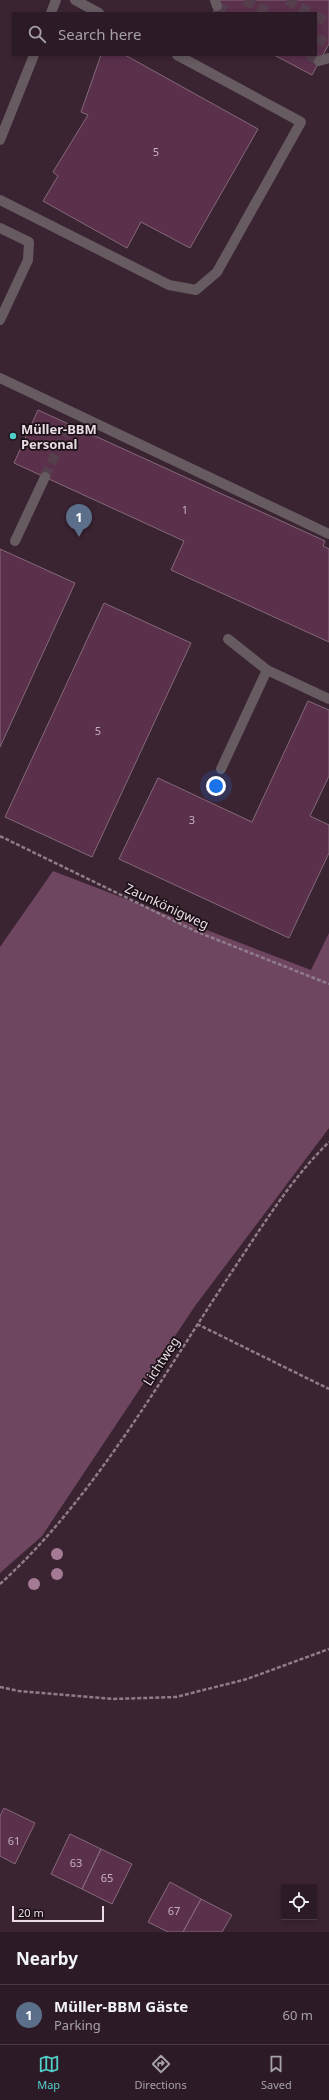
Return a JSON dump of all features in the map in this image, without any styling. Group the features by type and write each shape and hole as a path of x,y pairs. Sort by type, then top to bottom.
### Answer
{"street":[{"path":"51,12 56,0"},
{"path":"75,0 97,12"},
{"path":"0,140 2,129 34,56"},
{"path":"0,200 170,285 196,290 217,272 301,122 179,56"},
{"path":"0,228 29,242 28,260 0,320"},
{"path":"0,378 329,534"},
{"path":"15,541 45,477"},
{"path":"228,639 267,670 329,699"},
{"path":"220,769 267,670"}],"path":[{"name":"Zaunkönigweg","path":"0,836 195,931 329,984"},
{"name":"Lichtweg","path":"0,1584 19,1567 71,1510 134,1421 283,1194 329,1142"},
{"path":"197,1324 329,1389"},
{"path":"0,1687 19,1691 113,1698 176,1697 247,1679 329,1649"}],"shaded area":[{"path":"53,871 311,970 329,933 329,1128 195,1306 42,1536 0,1573 0,947"}],"building":[{"path":"220,0 329,0 329,44 312,75 276,56 317,56 317,12 214,12"},
{"path":"101,56 127,56 258,129 190,248 141,222 127,248 43,201 58,176 53,172 88,115 81,112"},
{"path":"38,410 325,541 323,546 329,549 329,642 171,570 184,541 14,463"},
{"path":"0,549 75,583 0,747"},
{"path":"104,603 191,643 92,857 5,817"},
{"path":"308,701 329,710 329,776 310,816 329,825 329,853 289,938 119,859 158,778 252,822"},
{"path":"4,1808 35,1823 15,1864 0,1856 0,1816"},
{"path":"70,1834 101,1849 82,1889 51,1874"},
{"path":"101,1849 132,1864 112,1904 82,1889"},
{"path":"170,1882 201,1899 183,1932 168,1932 148,1922"},
{"path":"201,1899 232,1915 222,1932 183,1932"}],"tunnel":[{"path":"245,0 268,12"},
{"path":"287,0 309,12"},
{"path":"217,6 228,12"},
{"path":"317,17 329,23"},
{"path":"317,38 329,44"},
{"path":"310,56 319,61"},
{"path":"45,477 69,424"}],"place":[{"name":"Müller-BBM Personal","path":"13,436"},
{"name":"Müller-BBM Gäste","path":"79,537"}]}
